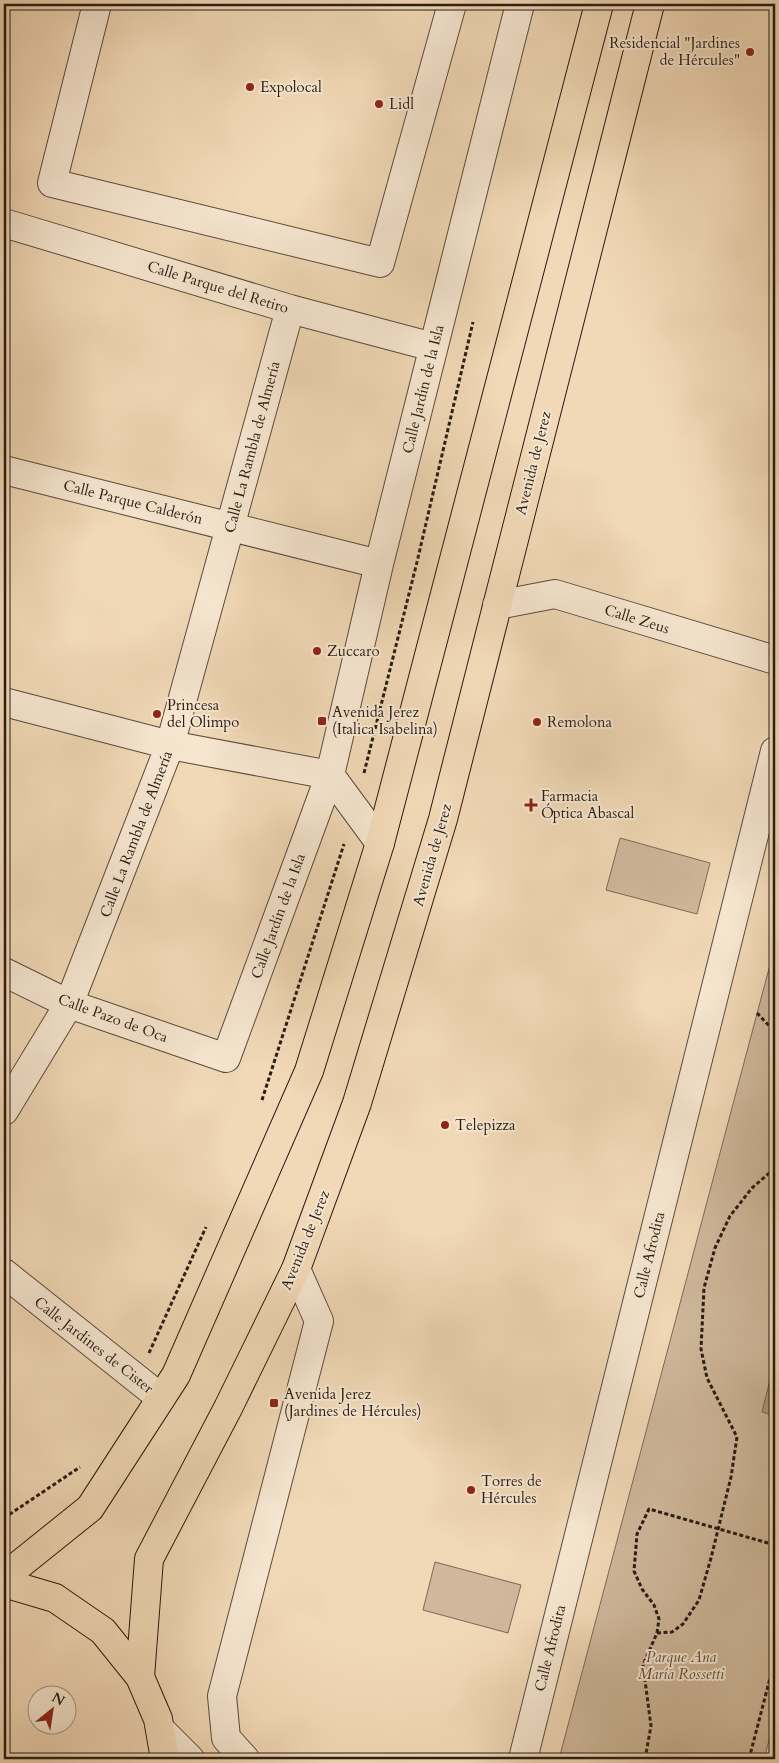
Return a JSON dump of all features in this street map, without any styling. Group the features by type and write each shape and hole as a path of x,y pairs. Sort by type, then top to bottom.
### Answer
{"main road":[{"path":"4,1577 90,1508 176,1375 309,1071 380,844 599,4"},
{"name":"Avenida de Jerez","path":"140,1677 149,1559 228,1408 296,1269 357,1102 444,819 650,4"},
{"path":"4,1583 55,1598 103,1631 140,1677 158,1719 165,1759"}],"street":[{"path":"96,4 52,184 380,263 452,4"},
{"name":"Calle Jardín de la Isla","path":"226,1058 330,775 379,564 520,4"},
{"name":"Calle Parque del Retiro","path":"4,222 290,309 433,348"},
{"name":"Calle La Rambla de Almería","path":"4,1112 69,1004 170,745 290,309"},
{"name":"Calle Parque Calderón","path":"4,470 379,564"},
{"name":"Calle Zeus","path":"497,605 555,594 775,660"},
{"path":"4,702 170,745 330,775 380,844"},
{"name":"Calle Afrodita","path":"522,1759 775,751"},
{"name":"Calle Pazo de Oca","path":"4,972 69,1004 226,1058"},
{"path":"246,1759 226,1738 222,1696 319,1321 296,1269"},
{"name":"Calle Jardines de Cister","path":"4,1273 161,1398"},
{"path":"160,1729 190,1759"}],"path":[{"path":"362,778 417,562 473,319"},
{"path":"261,1104 346,836"},
{"path":"757,1013 775,1032"},
{"path":"657,1633 672,1632 683,1624 699,1600 731,1477 737,1437 707,1378 702,1349 704,1288 715,1248 730,1216 752,1188 775,1168"},
{"path":"149,1354 209,1220"},
{"path":"4,1518 79,1469 84,1461"},
{"path":"645,1759 652,1726 644,1665 657,1633 659,1618 654,1605 642,1589 634,1571 636,1534 649,1508 775,1545"},
{"path":"749,1759 775,1659"}],"green space":[{"path":"620,838 710,863 697,914 606,890"},
{"name":"Parque Ana María Rossetti","path":"775,946 775,1718 764,1759 559,1759"},
{"path":"435,1562 521,1585 508,1633 423,1610"}],"shaded area":[{"path":"775,1360 775,1416 762,1412"}],"place":[{"name":"Residencial \"Jardines de Hércules\"","path":"750,52"},
{"name":"Expolocal","path":"250,87"},
{"name":"Lidl","path":"379,104"},
{"name":"Zuccaro","path":"317,651"},
{"name":"Princesa del Olimpo","path":"157,714"},
{"name":"Avenida Jerez (Italica Isabelina)","path":"322,721"},
{"name":"Remolona","path":"537,722"},
{"name":"Farmacia Óptica Abascal","path":"531,805"},
{"name":"Telepizza","path":"445,1125"},
{"name":"Avenida Jerez (Jardines de Hércules)","path":"274,1403"},
{"name":"Torres de Hércules","path":"471,1490"}]}
